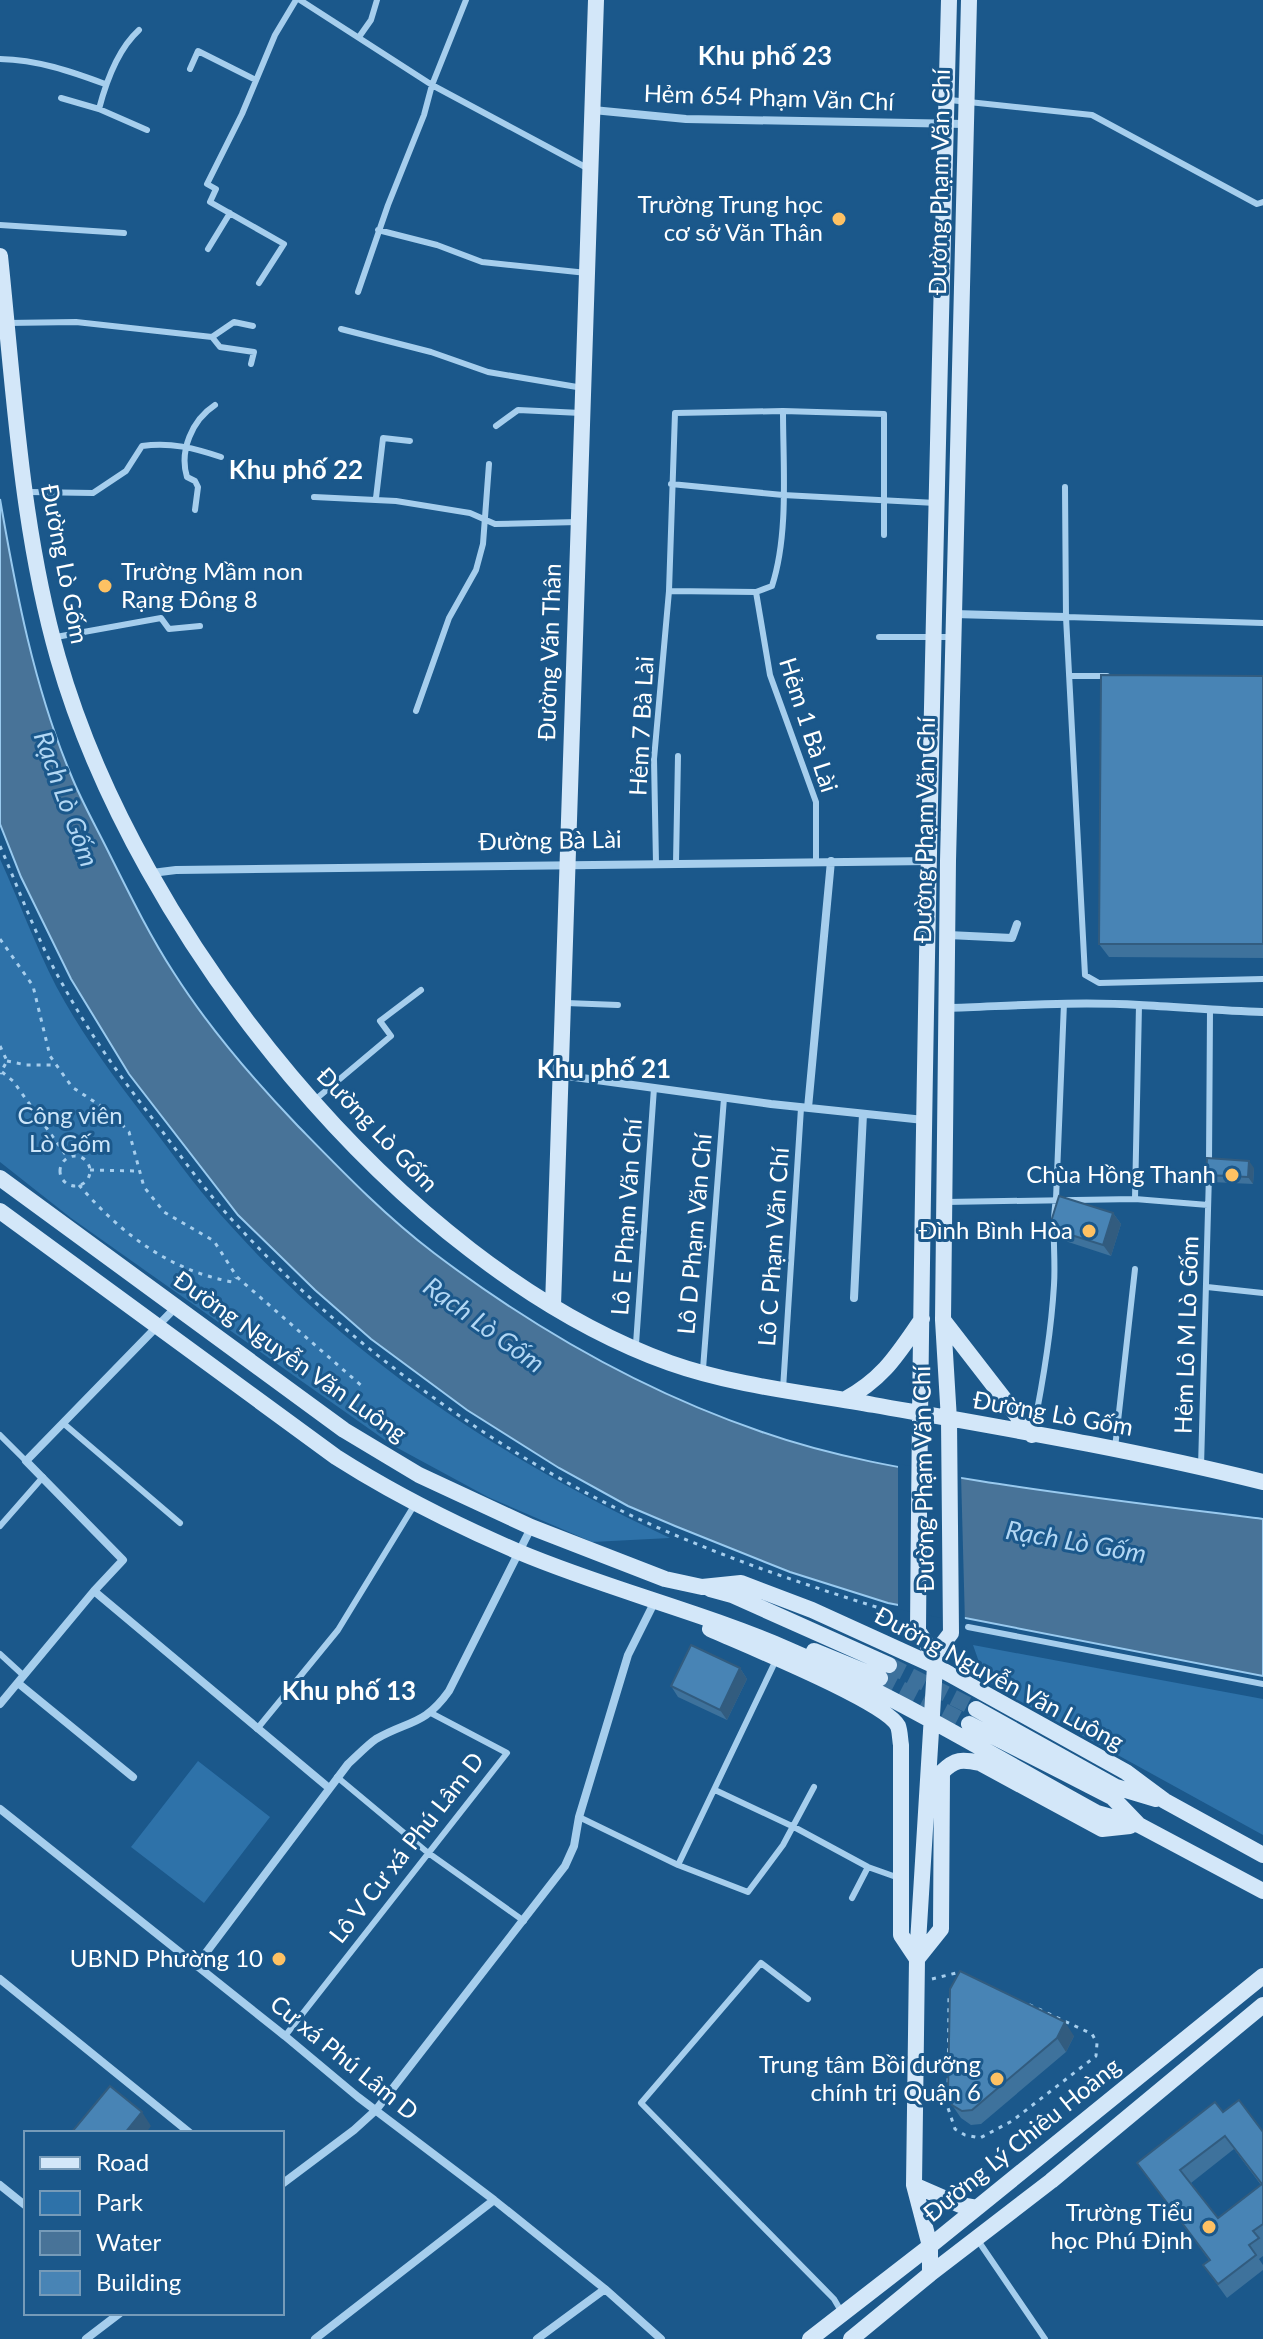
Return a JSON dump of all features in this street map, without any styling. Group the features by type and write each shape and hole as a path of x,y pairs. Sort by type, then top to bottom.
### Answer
{"main road":[{"name":"Đường Văn Thân","path":"553,1306 596,0"},
{"name":"Đường Phạm Văn Chí","path":"935,1661 918,1631 919,1446 936,503 949,0"},
{"name":"Đường Phạm Văn Chí","path":"935,1661 951,1633 949,1420 943,1320 948,861 969,0"},
{"name":"Đường Lò Gốm","path":"0,256 25,492 53,637 91,755 192,943 313,1101 354,1146 439,1225 498,1270 553,1306 636,1348 702,1373 1115,1448 1263,1482"},
{"name":"Đường Bà Lài","path":"931,861 948,861"},
{"name":"Đường Nguyễn Văn Luông","path":"0,1178 344,1430 419,1475 531,1527 665,1579 702,1587 741,1583 935,1661 1126,1772 1165,1801 1263,1855"},
{"name":"Đường Nguyễn Văn Luông","path":"0,1211 336,1457 415,1504 520,1553 691,1611 828,1668 1097,1813 1139,1825 1263,1891"},
{"path":"844,1400 870,1385 889,1367 922,1319"},
{"path":"943,1320 1032,1435"},
{"path":"691,1611 720,1615 885,1671 732,1595 702,1587"},
{"path":"691,1611 710,1629 831,1683 883,1712 898,1726 901,1745 901,1935 917,1959"},
{"path":"930,2274 930,2246 914,2185 917,1959 935,1661"},
{"path":"1139,1825 1112,1797 973,1717 1116,1787 1165,1801"},
{"path":"917,1959 941,1929 942,1772 953,1762 963,1759 980,1763 1102,1829 1139,1825"},
{"name":"Đường Lý Chiêu Hoàng","path":"810,2339 930,2246 1263,1976"},
{"name":"Đường Lý Chiêu Hoàng","path":"851,2339 1263,2005"},
{"path":"914,2185 960,2205 977,2208"}],"street":[{"name":"Hẻm 654 Phạm Văn Chí","path":"592,110 686,119 965,124"},
{"path":"954,614 1066,617"},
{"path":"804,1108 831,861"},
{"name":"Đường Bà Lài","path":"152,873 931,861"},
{"path":"948,935 1012,938 1017,924"},
{"path":"947,1008 1064,1003 1263,1012"},
{"path":"560,1075 804,1108 924,1120"},
{"path":"854,1298 863,1114"},
{"path":"0,1704 123,1560 26,1461 176,1307"},
{"path":"196,1966 337,1777 376,1739 431,1713 449,1691 531,1527"},
{"path":"94,1591 329,1788"},
{"path":"284,2182 376,2110 565,1866 574,1846 579,1817 628,1655 655,1601"},
{"path":"21,1680 133,1777"},
{"name":"Cư xá Phú Lâm D","path":"0,1809 358,2097 605,2289 661,2339"},
{"path":"0,1979 188,2131"},
{"path":"0,2185 24,2204"},
{"path":"315,2339 494,2200"},
{"path":"537,2339 605,2289"},
{"path":"86,2339 117,2315"}],"lane":[{"path":"259,283 284,244 210,202 216,189 207,184 275,35 298,0 432,85 590,169"},
{"path":"359,37 371,20 377,0"},
{"path":"358,292 378,230 466,0"},
{"path":"99,109 105,84 139,30"},
{"path":"190,69 198,51 256,80"},
{"path":"0,59 54,66 105,84"},
{"path":"61,98 99,109 147,130"},
{"path":"946,100 1092,115 1257,204 1263,202"},
{"path":"208,249 230,213"},
{"path":"0,225 124,233"},
{"path":"378,230 437,245 482,262 587,273"},
{"path":"7,323 76,322 212,337 234,322 253,326"},
{"path":"341,329 431,352 488,372 583,388"},
{"path":"212,337 220,347 254,352 251,364"},
{"path":"195,510 198,487 195,481 187,477 183,465 192,428 215,405"},
{"path":"496,426 518,410 581,413"},
{"path":"669,591 756,592 772,586 777,569 783,495 783,411 884,414 884,535"},
{"name":"Hẻm 7 Bà Lài","path":"656,863 654,759 669,591 675,413 783,411"},
{"path":"376,498 383,438 410,441"},
{"path":"25,492 93,493 126,471 142,446 161,443 188,446 221,457"},
{"path":"416,711 449,618 476,570 483,544 482,520 489,464"},
{"path":"671,484 885,503 936,503"},
{"path":"1065,487 1066,617 1085,975 1099,983 1263,979"},
{"path":"314,497 376,498 470,513 495,524 578,522"},
{"name":"Hẻm 1 Bà Lài","path":"756,592 770,675 816,802 816,861"},
{"path":"1066,617 1263,623"},
{"path":"53,637 161,618 169,629 200,626"},
{"path":"879,637 953,637"},
{"path":"1071,676 1115,676"},
{"path":"676,863 678,756"},
{"path":"313,1101 391,1036 380,1021 421,990"},
{"path":"563,1003 618,1005"},
{"path":"1032,1435 1050,1345 1055,1280 1052,1221 1056,1199 1064,1003"},
{"path":"1135,1199 1139,1005"},
{"name":"Hẻm Lô M Lò Gốm","path":"1201,1467 1207,1287 1210,1011"},
{"name":"Lô E Phạm Văn Chí","path":"636,1348 654,1088"},
{"name":"Lô D Phạm Văn Chí","path":"702,1373 724,1098"},
{"name":"Lô C Phạm Văn Chí","path":"783,1389 804,1108"},
{"path":"945,1202 1135,1199 1208,1205"},
{"path":"1115,1448 1135,1269"},
{"path":"1207,1287 1263,1293"},
{"path":"63,1423 180,1523"},
{"path":"0,1435 26,1461"},
{"path":"0,1526 43,1477"},
{"path":"257,1729 338,1630 415,1504"},
{"path":"968,1627 1263,1684"},
{"path":"0,1654 21,1680"},
{"path":"678,1865 776,1660"},
{"name":"Lô V Cư xá Phú Lâm D","path":"285,2036 507,1753 431,1713"},
{"path":"337,1777 427,1852 524,1921"},
{"path":"579,1817 678,1865 748,1892 794,1827 814,1787"},
{"path":"715,1790 794,1827 868,1867 901,1878"},
{"path":"852,1898 868,1867"},
{"path":"808,1999 761,1963 641,2103 825,2290 843,2314"},
{"path":"977,2239 1045,2339"}],"path":[{"path":"0,846 62,985 122,1079 233,1221 309,1297 366,1346 463,1417 554,1475 624,1512 788,1579 889,1611"},
{"path":"0,939 33,986 50,1056 72,1087 110,1112 129,1132 144,1187 164,1212 214,1241 237,1277 363,1387"},
{"path":"0,1046 7,1061"},
{"path":"7,1061 26,1065 56,1065"},
{"path":"7,1061 1,1073 13,1081 68,1158"},
{"path":"90,1170 82,1157 68,1158 60,1174 69,1184 79,1185 128,1235 164,1259 206,1277 233,1282 237,1277"},
{"path":"90,1170 140,1171"},
{"path":"79,1185 87,1179 90,1170"},
{"path":"917,1983 960,1972 949,1995 948,2108 955,2129 980,2138 1012,2121 1096,2056 1097,2043 1092,2034 1026,2003"}],"green space":[{"name":"Công viên Lò Gốm","path":"0,859 48,970 90,1042 201,1191 277,1274 327,1320 434,1404 550,1476 670,1538 592,1542 488,1497 392,1445 71,1218 0,1162"},
{"path":"973,1645 1263,1699 1263,1835 1005,1693 985,1679"},
{"path":"198,1761 270,1817 204,1903 131,1847"}],"water":[{"name":"Rạch Lò Gốm","path":"0,499 36,674 58,742 83,802 147,927 187,993 232,1052 297,1125 380,1208 472,1281 550,1332 675,1398 762,1432 843,1455 925,1472 1051,1492 1263,1519 1263,1676 888,1603 790,1572 675,1526 628,1506 559,1468 467,1410 371,1339 315,1290 238,1215 129,1074 71,979 21,877 0,824"}],"pier":[{"path":"898,1464 961,1474 965,1623 898,1609"}],"building":[{"path":"1101,675 1263,676 1263,944 1099,944"},
{"path":"1207,1158 1249,1161 1248,1177 1206,1175"},
{"name":"Đình Bình Hòa","path":"1059,1196 1113,1213 1103,1245 1049,1228"},
{"path":"691,1645 740,1668 720,1710 671,1686"},
{"name":"Trung tâm Bồi dưỡng chính trị Quận 6","path":"960,1971 1065,2022 1057,2038 972,2110 962,2111 952,2105 948,2092 950,1989"},
{"path":"110,2086 142,2112 127,2131 73,2131"},
{"path":"1239,2100 1263,2132 1263,2224 1253,2231 1259,2238 1249,2245 1256,2255 1218,2284 1203,2265 1210,2260 1137,2163 1215,2102 1223,2112","holes":["1225,2136 1262,2184 1218,2218 1180,2170"]}],"tunnel":[{"path":"889,1665 976,1709"},
{"path":"880,1678 969,1724"}],"place":[{"name":"Trường Trung học cơ sở Văn Thân","path":"839,219"},
{"name":"Trường Mầm non Rạng Đông 8","path":"105,586"},
{"name":"Chùa Hồng Thanh","path":"1232,1175"},
{"name":"Đình Bình Hòa","path":"1089,1231"},
{"name":"UBND Phường 10","path":"279,1959"},
{"name":"Trung tâm Bồi dưỡng chính trị Quận 6","path":"997,2079"},
{"name":"Trường Tiểu học Phú Định","path":"1209,2227"}],"district":[{"name":"Khu phố 23","path":"765,56"},
{"name":"Khu phố 22","path":"296,470"},
{"name":"Khu phố 21","path":"604,1069"},
{"name":"Khu phố 13","path":"349,1691"}]}
